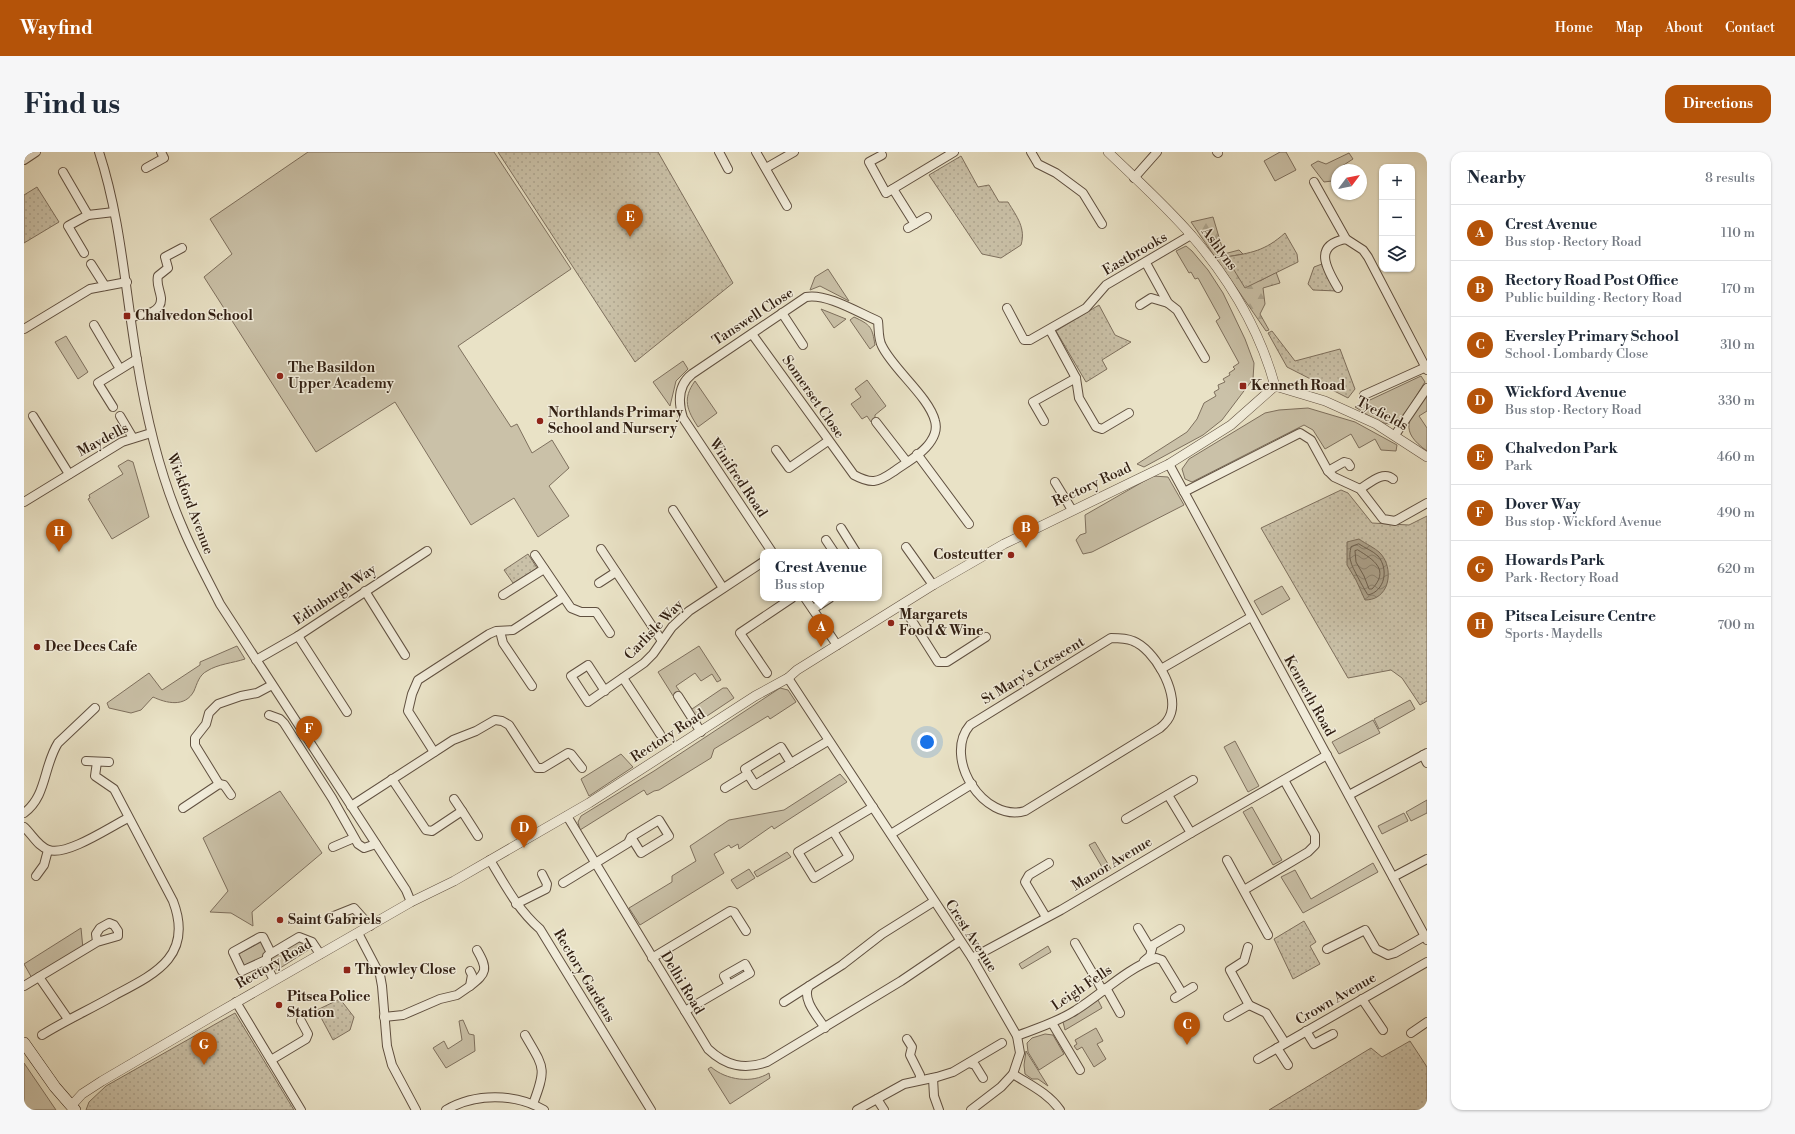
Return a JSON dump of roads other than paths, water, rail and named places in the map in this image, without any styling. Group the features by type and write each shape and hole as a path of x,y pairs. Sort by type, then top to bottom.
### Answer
{"main road":[{"path":"24,1043 55,1087 73,1108"}],"street":[{"path":"24,160 36,152"},
{"path":"146,168 164,158 161,152"},
{"path":"719,152 728,169"},
{"path":"756,152 787,206"},
{"path":"766,168 794,152"},
{"path":"882,155 869,162 886,193 954,152"},
{"path":"1031,152 1038,164 1056,173 1083,192 1102,224"},
{"name":"Ashlyns","path":"1108,152 1191,235 1216,266 1254,330 1275,386"},
{"path":"1134,178 1157,152"},
{"name":"Wickford Avenue","path":"101,153 114,212 126,282 136,359 151,433 181,524 220,604 376,844 411,902"},
{"path":"63,172 88,215"},
{"path":"1314,182 1346,239 1363,250 1368,257 1426,369 1364,395"},
{"path":"894,189 911,226 927,217"},
{"path":"84,253 68,226 88,215 114,212"},
{"name":"Eastbrooks","path":"1007,308 1027,341 1050,330 1089,306 1106,285 1146,263 1191,235"},
{"path":"1338,288 1326,269 1324,255 1328,247 1336,241 1346,239"},
{"path":"131,317 148,315 159,307 161,300 157,282 158,276 168,268 165,257 182,248"},
{"path":"1146,263 1168,303"},
{"path":"91,264 105,286"},
{"path":"24,329 90,289 126,282"},
{"name":"Tanswell Close","path":"682,418 679,397 688,377 806,297 812,296 830,300 878,321 882,346 928,407 935,421 935,433 932,440 917,454"},
{"path":"1140,304 1151,298 1168,303 1177,310 1205,358"},
{"path":"782,313 803,345"},
{"path":"94,325 120,369"},
{"path":"1050,330 1076,378 1079,398 1096,427 1102,429 1129,413"},
{"name":"Somerset Close","path":"752,334 854,475 866,481 874,481 885,477 907,462"},
{"path":"113,407 98,383 136,359"},
{"path":"1044,421 1033,402 1076,378"},
{"name":"Tyefields","path":"1275,386 1325,401 1376,424 1427,457"},
{"name":"Rectory Road","path":"73,1108 82,1094 102,1081 274,980 567,816 788,678 797,670 933,585 1004,544 1169,464 1231,425 1275,386"},
{"path":"1395,435 1427,388"},
{"name":"Maydells","path":"33,416 69,474"},
{"path":"120,416 133,438"},
{"name":"Winifred Road","path":"682,418 770,549"},
{"path":"876,422 907,462 917,454 970,524"},
{"name":"Maydells","path":"24,502 122,442 151,433"},
{"path":"1184,492 1295,434 1300,433 1311,440 1328,472 1334,477 1360,489 1379,517 1391,522 1395,521 1427,503"},
{"path":"776,450 789,468 828,441"},
{"path":"1328,472 1344,462 1348,463 1350,466"},
{"name":"Kenneth Road","path":"1169,464 1426,938"},
{"path":"1360,489 1384,475 1389,476 1394,480"},
{"path":"1055,482 1072,510"},
{"path":"673,510 724,588"},
{"path":"841,528 854,549"},
{"path":"826,540 832,549"},
{"path":"906,548 933,585"},
{"path":"601,549 662,641"},
{"name":"Edinburgh Way","path":"256,660 298,636 427,551"},
{"path":"535,555 562,598 571,608 576,612 596,612 610,633"},
{"name":"Carlisle Way","path":"605,691 588,665 571,676 588,702 605,691 649,659 684,614 760,564"},
{"path":"503,595 544,569"},
{"path":"599,583 616,572"},
{"path":"365,591 405,654"},
{"path":"434,752 408,711 417,682 423,676 489,634 500,630 513,630 562,598"},
{"path":"767,673 740,633 788,601"},
{"path":"807,601 837,645"},
{"path":"813,609 825,601"},
{"path":"902,605 938,662 941,664 947,662 986,638"},
{"path":"1161,668 1251,617"},
{"path":"500,630 503,643 532,686"},
{"path":"298,636 347,712"},
{"name":"St Mary's Crescent","path":"1117,638 1133,641 1144,648 1161,668 1168,685 1171,701 1171,712 1164,724 1034,806 1016,813 1000,811 986,800 972,784 962,764 961,749 962,736 970,725 1104,642 1117,638"},
{"path":"623,678 660,734"},
{"name":"Crest Avenue","path":"788,678 828,741 891,834 933,902 972,958 1017,1036 1020,1053 1013,1074"},
{"path":"231,795 224,784 220,784 195,746 194,739 206,724 209,713 218,704 241,696 257,693 272,685"},
{"path":"678,696 701,732"},
{"path":"24,813 34,806 39,798 51,756 58,743 95,708"},
{"path":"269,715 276,717 284,723 332,798 354,838 364,848 376,844"},
{"path":"351,806 453,740 499,720 506,723 512,729 537,768 543,768 568,753 571,754 582,768"},
{"path":"791,763 781,747 745,769 755,785 828,741"},
{"path":"1349,795 1425,754 1427,763"},
{"name":"Manor Avenue","path":"972,958 1327,755"},
{"path":"86,761 110,762"},
{"path":"42,1034 153,974 170,957 176,941 178,922 173,901 114,789 95,776 97,762"},
{"path":"725,788 748,774"},
{"path":"392,779 424,827 429,831 462,811"},
{"path":"1126,819 1193,780"},
{"path":"1244,890 1308,852 1315,845 1314,836 1284,780"},
{"path":"183,808 220,784"},
{"path":"891,834 972,784"},
{"path":"1168,795 1191,833"},
{"path":"454,799 478,836"},
{"path":"833,831 848,857 814,878 798,852 833,831 873,807"},
{"name":"Delhi Road","path":"567,816 708,1049 722,1061 741,1067 750,1067 767,1062 906,978 960,941"},
{"path":"24,827 37,842 48,850 63,850 128,818"},
{"path":"563,884 628,843 631,837 659,820 669,836 641,853 631,837"},
{"path":"333,847 354,838"},
{"path":"36,876 44,865 48,850"},
{"path":"1393,877 1427,859"},
{"name":"Rectory Gardens","path":"490,860 516,904 526,917 540,929 651,1110"},
{"path":"1227,860 1268,935"},
{"path":"1046,917 1025,882 1029,875 1049,863"},
{"path":"516,904 546,889 547,884 542,874"},
{"path":"784,1002 842,965 882,934 933,902"},
{"path":"334,916 354,908 370,926"},
{"path":"652,958 730,911 734,912 746,930"},
{"path":"24,986 97,942 104,939 114,938 119,934 112,923 100,928 96,934 97,942"},
{"path":"1138,928 1150,948 1150,956 1143,962"},
{"path":"1150,948 1152,945 1180,929"},
{"path":"1327,949 1365,930 1376,949 1388,955 1426,938"},
{"path":"358,933 380,975 383,996 386,1046 392,1065 416,1110"},
{"path":"274,980 267,967 269,956 299,937 312,942 320,954"},
{"path":"1075,944 1120,1013"},
{"path":"1248,947 1244,961 1230,970 1249,1005 1266,1013 1288,1065"},
{"path":"384,1017 403,1015 440,999 457,995 470,986 482,977 485,970 484,963 477,950"},
{"name":"Leigh Fells","path":"1017,1036 1052,1023 1076,1011 1143,962 1156,958 1160,958 1179,996 1193,987"},
{"name":"Crown Avenue","path":"1258,1059 1427,962"},
{"path":"470,971 472,975 470,986"},
{"path":"39,977 68,1019"},
{"path":"685,1011 729,986"},
{"path":"809,986 806,991 807,998 825,1028"},
{"path":"1362,999 1383,1030"},
{"path":"236,1002 302,1110"},
{"path":"1228,1017 1249,1005"},
{"path":"271,1060 306,1039 308,1034 301,1021"},
{"path":"1411,1033 1427,1022"},
{"path":"1052,1023 1080,1070"},
{"path":"1306,1031 1314,1044 1333,1034"},
{"path":"525,1035 542,1066 542,1082 533,1104"},
{"path":"907,1039 912,1047 910,1055 920,1075 920,1079"},
{"path":"857,1110 904,1084 953,1072 1002,1044"},
{"path":"969,1063 975,1065 983,1078"},
{"path":"971,1110 1001,1087 1013,1074 1045,1094 1060,1110"},
{"path":"933,1078 934,1096 938,1110"},
{"path":"446,1110 456,1104 481,1098 509,1098 533,1104 544,1110"},
{"path":"877,1099 884,1110"}],"water":[{"path":"1359,539 1380,553 1384,558 1388,569 1385,588 1377,597 1370,600 1365,600 1347,565 1347,542"}],"place":[{"name":"Chalvedon Park","path":"630,237"},
{"name":"Chalvedon School","path":"127,316"},
{"name":"The Basildon Upper Academy","path":"280,376"},
{"name":"Kenneth Road","path":"1243,386"},
{"name":"Northlands Primary School and Nursery","path":"540,421"},
{"name":"Rectory Road Post Office","path":"1026,548"},
{"name":"Pitsea Leisure Centre","path":"59,552"},
{"name":"Costcutter","path":"1011,555"},
{"name":"Margarets Food & Wine","path":"891,623"},
{"name":"Dee Dees Cafe","path":"37,647"},
{"name":"Crest Avenue","path":"821,647"},
{"name":"Dover Way","path":"309,749"},
{"name":"Wickford Avenue","path":"524,848"},
{"name":"Saint Gabriels","path":"280,920"},
{"name":"Throwley Close","path":"347,970"},
{"name":"Pitsea Police Station","path":"279,1005"},
{"name":"Eversley Primary School","path":"1187,1045"},
{"name":"Howards Park","path":"204,1065"}]}
